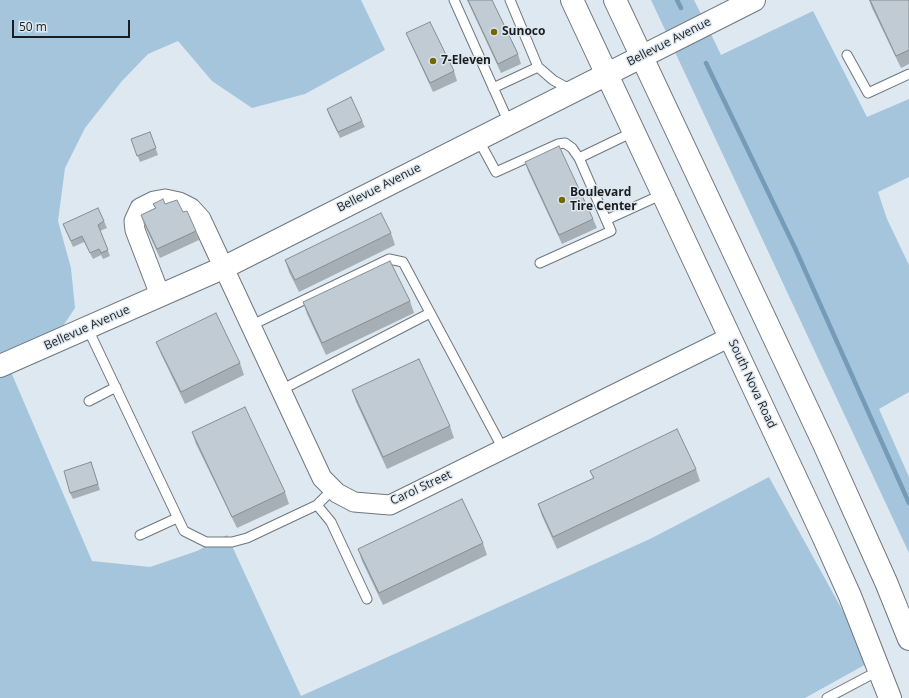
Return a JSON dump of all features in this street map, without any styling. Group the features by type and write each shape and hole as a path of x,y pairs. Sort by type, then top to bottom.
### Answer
{"main road":[{"name":"South Nova Road","path":"572,0 823,536 850,596 890,698"},
{"path":"615,0 824,444 886,582 909,639"},
{"name":"Bellevue Avenue","path":"0,366 224,267 754,0"}],"street":[{"name":"Carol Street","path":"160,295 135,230 134,221 140,208 154,201 165,199 179,202 191,208 202,220 322,478 333,489 354,502 390,505 730,337"}],"lane":[{"path":"454,0 509,123"},
{"path":"510,0 538,67 553,80 572,91"},
{"path":"847,55 868,93 909,74"},
{"path":"493,88 538,67"},
{"path":"579,158 633,132"},
{"path":"478,139 496,172 558,144 565,143 572,148 579,158 611,231 540,263"},
{"path":"606,220 663,194"},
{"path":"252,325 389,259 403,262 503,449"},
{"path":"281,390 430,313"},
{"path":"88,327 184,531 206,542 232,542 247,538 317,505 333,489"},
{"path":"89,401 116,387"},
{"path":"317,505 331,522 367,599"},
{"path":"140,534 177,518"},
{"path":"827,698 839,695 880,670"}],"shaded area":[{"path":"0,0 361,0 385,50 305,94 252,108 212,81 178,41 148,54 122,81 85,128 65,168 58,221 71,268 75,308 61,329 0,356"},
{"path":"651,0 694,0 702,16 667,34"},
{"path":"813,11 867,117 909,99 909,177 878,192 887,219 909,265 909,392 879,409 909,477 909,553 674,50 710,32 721,55"},
{"path":"11,372 92,561 150,567 197,551 227,535 301,696 650,539 769,477 861,644 868,663 805,698 0,698 0,376"}],"building":[{"name":"Sunoco","path":"468,0 492,0 518,54 498,64"},
{"path":"870,0 909,0 909,50 896,56"},
{"name":"7-Eleven","path":"430,22 454,71 430,83 406,33"},
{"path":"351,97 362,121 338,132 327,109"},
{"path":"150,132 156,148 137,156 131,139"},
{"name":"Boulevard Tire Center","path":"559,146 593,219 559,235 525,162"},
{"path":"163,199 165,204 177,200 183,212 187,211 196,231 157,249 141,215 156,208 153,204"},
{"path":"98,208 104,221 98,225 108,250 101,253 99,249 90,253 82,236 71,241 63,224"},
{"path":"381,213 391,233 295,280 285,260"},
{"path":"390,261 410,301 322,343 303,302"},
{"path":"216,313 240,363 181,392 156,342"},
{"path":"419,359 450,426 383,457 352,390"},
{"path":"245,407 285,492 232,517 192,432"},
{"path":"677,429 696,469 553,537 538,504 594,478 590,471"},
{"path":"91,462 98,484 70,493 64,471"},
{"path":"462,499 483,543 379,593 358,549"}],"waterway":[{"path":"677,0 681,8"},
{"path":"706,63 795,248 909,503"}],"place":[{"name":"Sunoco","path":"494,32"},
{"name":"7-Eleven","path":"433,61"},
{"name":"Boulevard Tire Center","path":"562,200"}]}
